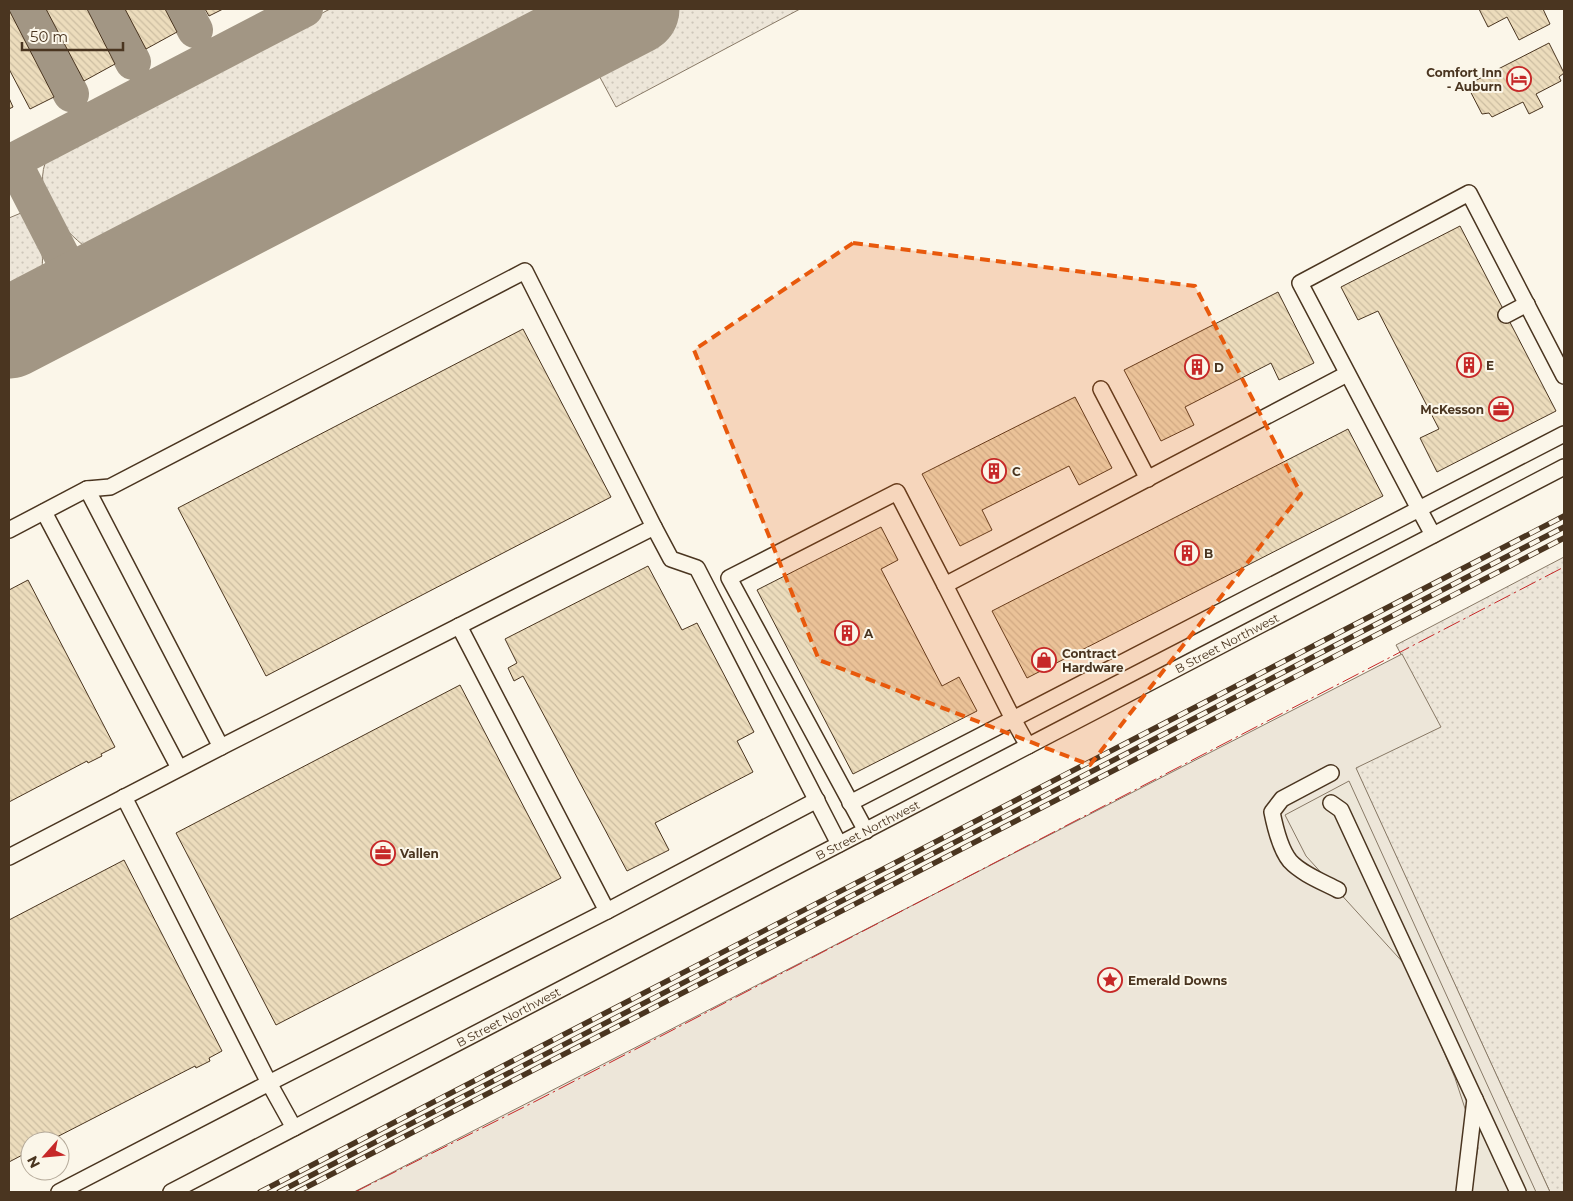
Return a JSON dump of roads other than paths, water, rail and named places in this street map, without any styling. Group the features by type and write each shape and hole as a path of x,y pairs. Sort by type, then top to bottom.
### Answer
{"street":[{"path":"1433,535 1300,283 1469,194 1564,376"},
{"path":"9,530 87,489 110,487 525,271 654,527 672,559 697,568 839,844"},
{"path":"1506,314 1527,304"},
{"path":"945,585 1347,374"},
{"path":"1101,389 1148,479"},
{"path":"850,803 1564,434"},
{"name":"B Street Northwest","path":"170,1192 1564,467"},
{"path":"87,489 221,747"},
{"path":"866,831 729,578 897,492 1028,746"},
{"path":"44,512 179,768"},
{"path":"9,857 179,768 654,527"},
{"path":"459,626 607,911"},
{"path":"1331,773 1282,799 1272,812 1276,829 1290,860 1310,875 1338,890"},
{"path":"124,797 269,1083 294,1128"},
{"path":"59,1192 607,911 817,800"},
{"path":"1331,803 1340,810 1518,1192"},
{"path":"1464,1192 1475,1098"}],"railway":[{"path":"260,1192 1564,516"},
{"path":"279,1192 1564,527"},
{"path":"297,1192 1564,538"}],"place":[{"name":"Comfort Inn - Auburn","path":"1519,79"},
{"name":"E","path":"1469,365"},
{"name":"D","path":"1197,367"},
{"name":"McKesson","path":"1501,409"},
{"name":"C","path":"994,471"},
{"name":"B","path":"1187,553"},
{"name":"A","path":"847,633"},
{"name":"Contract Hardware","path":"1044,660"},
{"name":"Vallen","path":"383,853"},
{"name":"Emerald Downs","path":"1110,980"}]}
